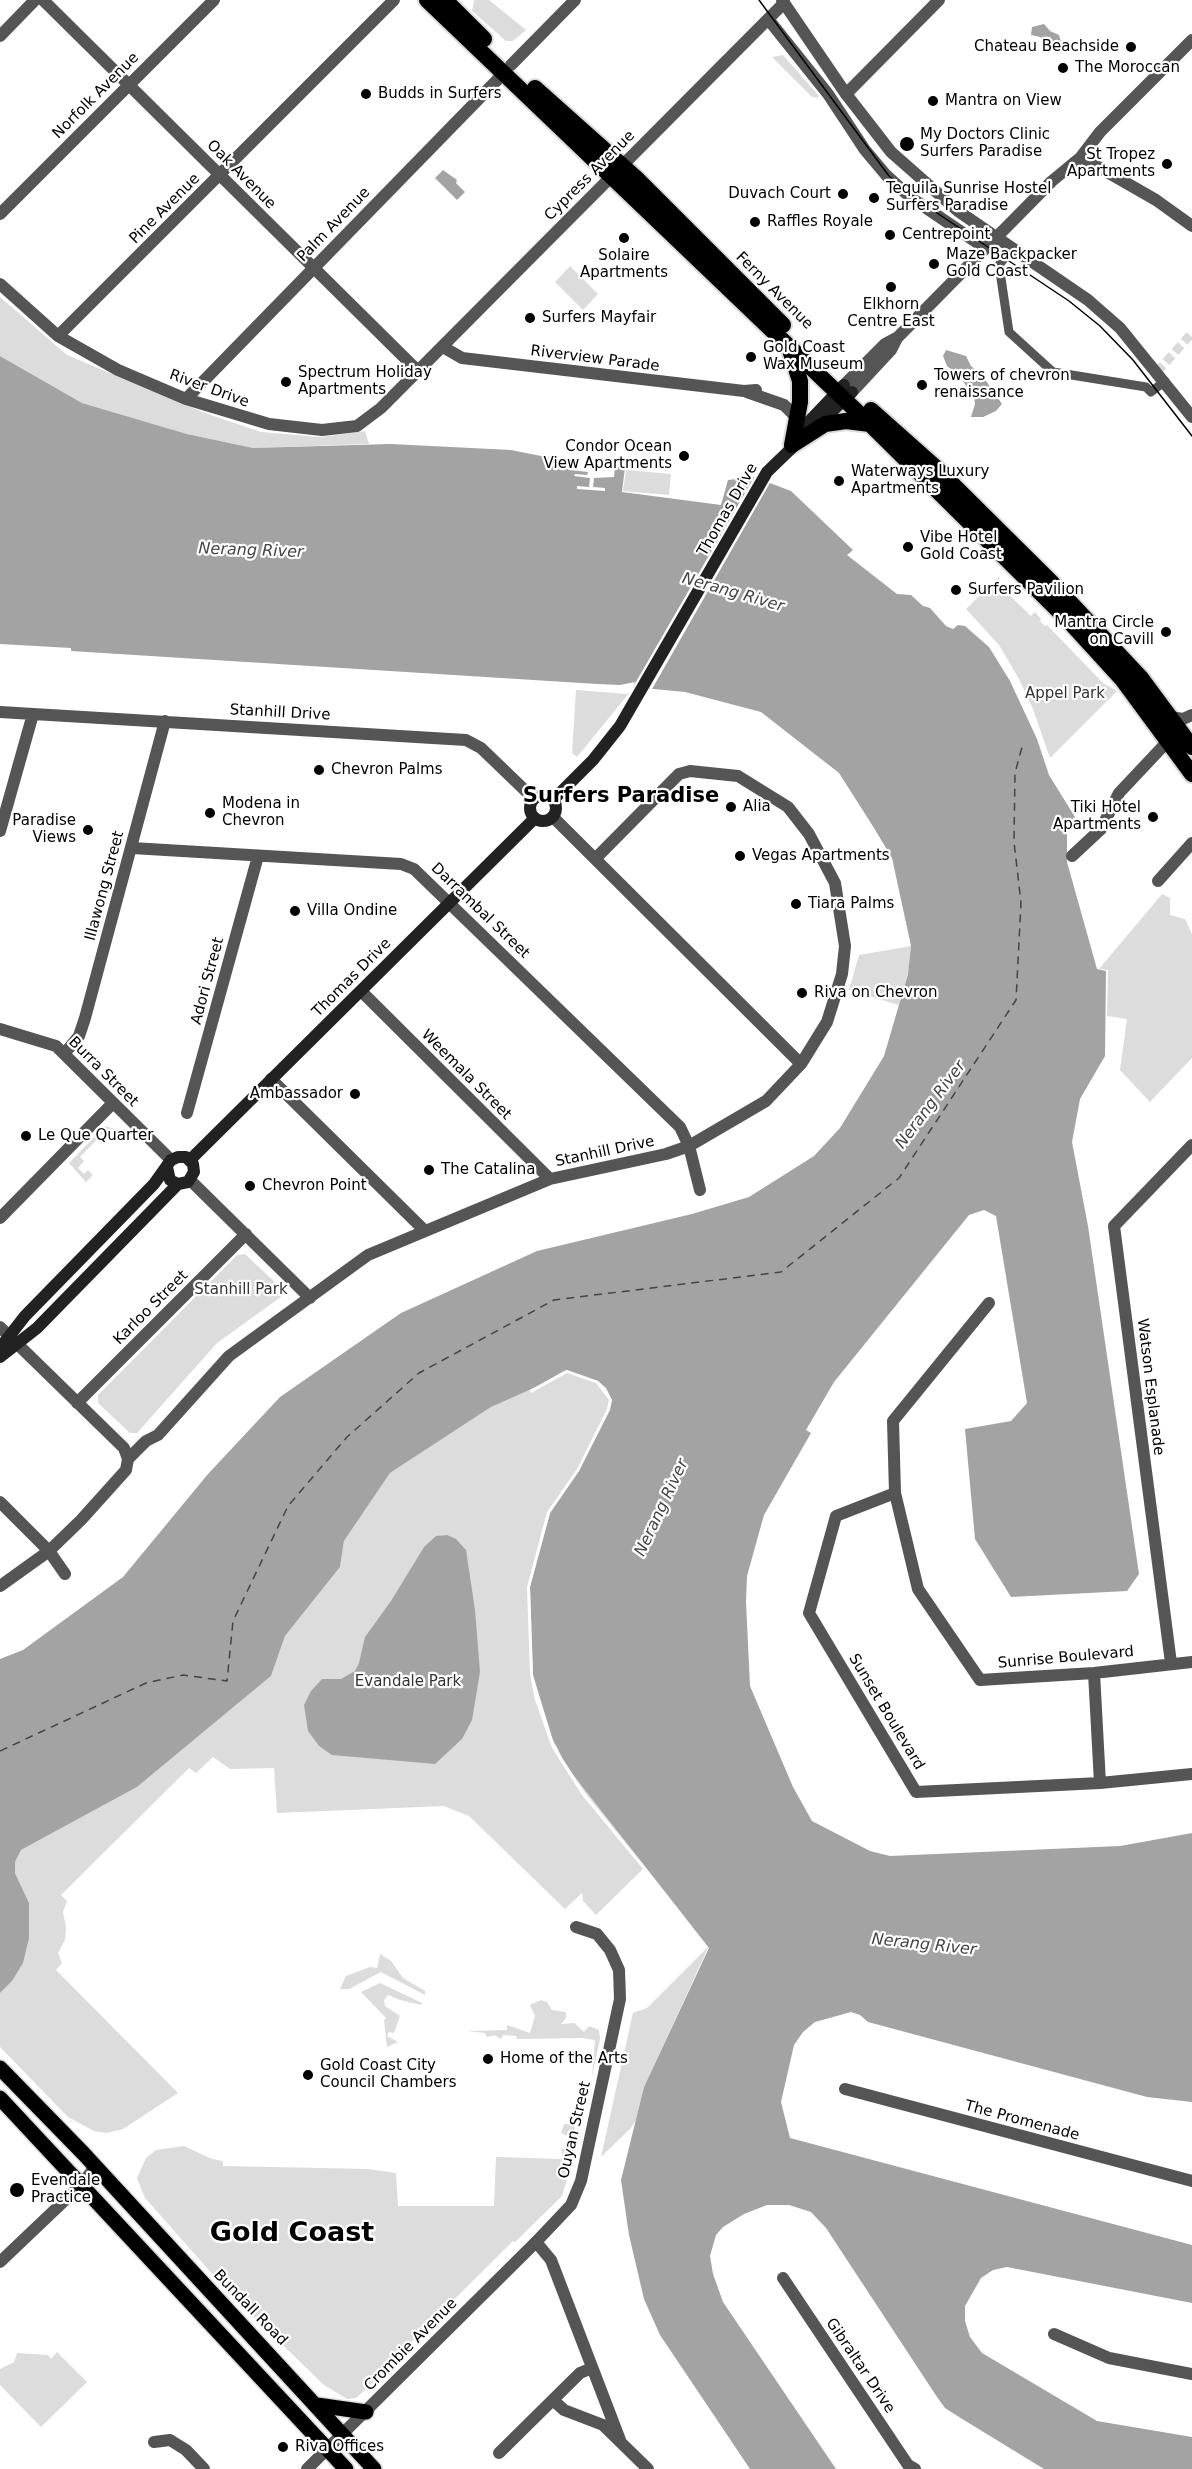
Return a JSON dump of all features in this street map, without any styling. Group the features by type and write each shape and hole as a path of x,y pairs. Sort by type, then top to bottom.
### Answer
{"highway":[{"name":"Ferny Avenue","path":"427,0 507,69 616,170 844,392"},
{"name":"Ferny Avenue","path":"445,0 507,69"},
{"name":"Ferny Avenue","path":"616,170 789,346 934,466 1051,582 1133,669 1192,747"},
{"path":"789,346 800,381 792,445"},
{"path":"844,392 870,424 1084,637 1122,679 1192,774"},
{"path":"792,445 825,424 846,421 870,424"},
{"path":"934,466 930,474 980,526 986,538"}],"main road":[{"name":"Thomas Drive","path":"553,800 607,744 640,693 771,466 792,445 800,431 844,392"},
{"path":"546,796 553,800 556,811 553,818 542,821 535,818 531,811 534,799 546,796"},
{"name":"Thomas Drive","path":"190,1160 535,818"},
{"path":"0,1348 9,1336 25,1316 169,1164 182,1156 190,1160 194,1172 190,1180 178,1184 37,1328 9,1336"},
{"path":"169,1164 170,1180 178,1184"},
{"path":"25,1316 37,1328"},
{"path":"0,1357 9,1336"},
{"name":"Bundall Road","path":"0,2068 99,2171 374,2469"},
{"path":"3,2105 82,2184 201,2316 346,2469"},
{"path":"317,2405 366,2412"}],"street":[{"path":"0,36 35,0"},
{"name":"Oak Avenue","path":"43,0 418,371"},
{"name":"Norfolk Avenue","path":"0,214 214,0"},
{"name":"Pine Avenue","path":"58,336 394,0"},
{"name":"Palm Avenue","path":"186,399 575,0"},
{"path":"846,94 939,0"},
{"path":"783,2 846,94 882,141 906,167 1011,250 1088,300 1107,316 1132,340 1192,417"},
{"name":"Cypress Avenue","path":"418,371 783,2"},
{"path":"768,19 828,94 865,150 886,175 909,197 986,248"},
{"path":"844,392 891,350 898,337 1052,181 1081,157 1100,132 1192,40"},
{"path":"1081,157 1156,200 1192,226"},
{"path":"1011,250 999,265 1009,332 1053,372 1146,387 1151,392 1165,381"},
{"name":"River Drive","path":"0,284 58,336 118,370 186,399 260,422 322,429 357,426 371,418 418,371"},
{"name":"Riverview Parade","path":"442,347 462,358 751,391 784,405 797,418"},
{"name":"Stanhill Drive","path":"0,712 466,740 478,746 534,799"},
{"path":"0,831 33,714"},
{"path":"1170,717 1183,719 1192,715"},
{"name":"Illawong Street","path":"64,1054 76,1040 82,1028 165,721"},
{"path":"1072,856 1101,830 1119,793 1167,742"},
{"name":"Stanhill Drive","path":"0,1586 49,1551 126,1470 126,1454 158,1435 229,1356 368,1255 550,1179 666,1154 688,1146 766,1101 801,1064 827,1022 843,974 845,946 835,883 809,834 788,807 738,776 690,771 679,774 595,859"},
{"path":"553,818 801,1064"},
{"path":"1158,881 1192,843"},
{"name":"Darrambal Street","path":"132,848 405,865 417,872 680,1127 688,1146 700,1190"},
{"name":"Adori Street","path":"187,1113 258,856"},
{"name":"Weemala Street","path":"361,991 550,1179"},
{"name":"Burra Street","path":"0,1029 48,1042 64,1054 169,1164"},
{"path":"271,1079 424,1230"},
{"path":"0,1218 113,1104"},
{"name":"Watson Esplanade","path":"1171,1663 1114,1226 1192,1145"},
{"path":"190,1180 310,1298"},
{"name":"Karloo Street","path":"77,1403 246,1234"},
{"name":"Sunrise Boulevard","path":"989,1303 893,1421 896,1493 918,1589 980,1680 1094,1673 1192,1662"},
{"path":"9,1336 126,1454"},
{"name":"Sunset Boulevard","path":"896,1493 836,1516 809,1613 916,1792 1100,1783 1192,1774"},
{"path":"0,1502 49,1551 65,1574"},
{"path":"1094,1673 1100,1783"},
{"name":"Ouyan Street","path":"536,2242 571,2205 581,2181 620,1998 618,1970 609,1950 597,1934 576,1927"},
{"name":"The Promenade","path":"845,2089 1192,2181"},
{"path":"0,2262 82,2184 99,2171"},
{"path":"536,2242 551,2260 620,2440"},
{"name":"Crombie Avenue","path":"308,2469 536,2242"},
{"name":"Gibraltar Drive","path":"783,2278 908,2464 915,2469"},
{"path":"1054,2334 1109,2358 1192,2374"},
{"path":"499,2453 580,2373 592,2368"},
{"path":"552,2400 564,2410 603,2425 648,2469"},
{"path":"154,2442 170,2440 186,2450 204,2469"}],"green space":[{"path":"474,0 489,0 526,30 513,41 506,41 472,11"},
{"path":"783,55 819,96 817,98 812,97 772,57"},
{"path":"570,266 598,294 583,310 555,282"},
{"path":"0,297 67,355 205,413 261,432 321,437 365,431 369,444 253,448 187,434 82,403 0,356"},
{"path":"626,470 671,474 669,495 623,491"},
{"name":"Appel Park","path":"999,577 1002,588 1031,616 1035,612 1041,619 1040,621 1045,626 1047,625 1103,683 1117,691 1050,758 1033,709 1019,679 999,645 966,609"},
{"path":"576,690 627,694 630,692 577,757 572,753"},
{"path":"1162,894 1170,898 1170,915 1185,919 1192,934 1192,1058 1150,1102 1120,1070 1127,1019 1107,1016 1108,970 1099,969"},
{"path":"911,946 909,969 899,1005 849,990 859,955"},
{"path":"105,1126 115,1129 110,1133 106,1130 80,1157 84,1161 78,1168 84,1174 88,1170 93,1175 86,1182 69,1163"},
{"name":"Stanhill Park","path":"245,1254 281,1288 281,1297 217,1343 137,1433 130,1433 98,1403 98,1395 237,1255"},
{"name":"Evandale Park","path":"566,1370 598,1381 610,1395 555,1747 645,1867 596,1915 583,1901 582,1893 565,1909 469,1816 444,1806 277,1813 274,1768 230,1769 213,1757 196,1773 189,1768 61,1895 67,1901 63,1912 66,1928 65,1940 58,1953 62,1963 56,1970 178,2093 123,2129 107,2133 94,2131 68,2117 0,2047 0,1993 12,1981 29,1903 15,1873 15,1862 21,1850 137,1787 271,1676 285,1636 340,1567 344,1541 390,1473 491,1407"},
{"path":"709,1946 644,2087 636,2120 631,2128 601,2157 633,2013 647,2008"},
{"path":"380,1954 391,1961 403,1978 425,1991 425,1995 381,1972 349,1989 340,1989 346,1976 370,1967 377,1968"},
{"path":"380,1983 422,2003 421,2005 388,1995 384,2000 385,2006 400,2016 394,2033 389,2032 387,2036 398,2042 387,2047 384,2020 386,2018 361,1992"},
{"path":"541,2000 547,2002 552,2010 566,2012 566,2018 561,2024 574,2023 584,2032 589,2026 599,2030 600,2039 592,2077 595,2040 582,2038 517,2039 516,2036 503,2035 501,2039 495,2035 487,2037 485,2033 467,2031 507,2030 507,2025 530,2033 535,2016 530,2005"},
{"path":"564,2124 573,2124 579,2139 562,2196 515,2242 513,2241 356,2398 347,2399 324,2385 230,2294 145,2198 137,2178 146,2158 156,2150 184,2146 212,2159 223,2161 223,2166 368,2169 396,2173 398,2206 494,2206 496,2157 562,2159 562,2149 569,2149 570,2137 561,2133"},
{"path":"57,2352 87,2382 41,2427 0,2385 0,2369 14,2362 17,2353 48,2355 51,2359"}],"water":[{"path":"1044,24 1050,31 1059,35 1061,42 1058,46 1051,47 1040,37 1031,35 1032,27"},
{"path":"443,170 457,180 456,183 465,192 457,200 435,178"},
{"path":"946,350 966,356 971,366 982,375 1002,404 996,411 983,417 971,417 975,404 974,397 960,377 947,366 943,356"},
{"name":"Nerang River","path":"0,356 82,403 187,434 253,448 391,444 511,450 571,462 625,467 622,492 721,505 728,480 754,477 791,491 853,550 847,555 897,594 911,595 923,606 930,608 946,626 953,629 958,625 965,626 989,647 1010,681 1037,739 1049,775 1075,817 1067,825 1067,862 1097,969 1106,971 1105,1056 1080,1099 1072,1142 1088,1226 1139,1574 1127,1591 1011,1597 975,1539 965,1429 1011,1421 1027,1403 996,1216 984,1210 969,1215 834,1382 806,1430 811,1433 764,1515 747,1576 750,1686 793,1787 812,1821 870,1851 890,1856 1120,1846 1192,1833 1192,2102 1147,2097 868,2022 860,2015 851,2012 815,2022 803,2032 794,2045 781,2102 790,2138 1192,2245 1192,2303 1007,2267 993,2270 981,2278 965,2306 965,2321 970,2337 982,2353 1097,2421 1192,2437 1192,2469 1044,2469 945,2408 826,2228 811,2212 789,2205 767,2205 744,2214 723,2227 716,2235 710,2256 713,2274 723,2302 836,2469 750,2469 660,2335 644,2299 629,2235 621,2180 644,2087 709,1948 567,1767 547,1728 533,1675 530,1587 550,1513 579,1471 612,1400 598,1381 567,1370 558,1377 491,1407 390,1473 344,1541 340,1567 285,1636 271,1676 137,1787 21,1850 15,1862 15,1873 29,1903 29,1938 23,1963 12,1981 0,1993 0,1659 23,1650 123,1577 208,1474 280,1397 401,1313 537,1251 692,1214 749,1197 814,1156 840,1128 884,1056 908,974 911,946 892,858 839,773 761,712 685,692 633,687 635,682 620,685 597,684 71,651 71,648 0,644"},
{"path":"447,1535 456,1539 466,1550 475,1610 480,1672 472,1720 462,1739 435,1764 332,1755 319,1746 308,1731 304,1705 311,1691 322,1679 341,1679 355,1671 365,1637 391,1601 424,1547 436,1536"}],"pier":[{"path":"571,462 615,465 614,477 594,478 593,487 605,488 605,491 577,489 577,486 589,487 590,478 574,476 575,474 587,475 588,472 570,470"},
{"path":"756,474 771,481 652,689 633,687"},
{"path":"566,1370 598,1381 606,1388 612,1400 610,1410 579,1471 550,1513 530,1587 533,1675 555,1747 585,1793 645,1867 643,1869 582,1795 552,1748 535,1700 530,1675 527,1587 547,1512 577,1469 607,1409 609,1400 596,1383 567,1373 531,1393 530,1390"}],"ferry route":[{"path":"0,1751 146,1683 183,1675 227,1681 233,1621 288,1506 347,1437 419,1373 554,1300 781,1272 899,1178 1016,1000 1021,903 1014,842 1015,773 1022,747"}],"tunnel":[{"path":"1157,372 1192,333"}],"tram line":[{"path":"759,0 889,176 919,201 1069,301 1100,326 1133,360 1192,436"}],"place":[{"name":"Chateau Beachside","path":"1131,47"},
{"name":"The Moroccan","path":"1063,68"},
{"name":"Budds in Surfers","path":"366,94"},
{"name":"Mantra on View","path":"933,101"},
{"name":"My Doctors Clinic Surfers Paradise","path":"907,144"},
{"name":"St Tropez Apartments","path":"1167,164"},
{"name":"Duvach Court","path":"843,194"},
{"name":"Tequila Sunrise Hostel Surfers Paradise","path":"874,198"},
{"name":"Raffles Royale","path":"755,222"},
{"name":"Centrepoint","path":"890,235"},
{"name":"Solaire Apartments","path":"624,238"},
{"name":"Maze Backpacker Gold Coast","path":"934,264"},
{"name":"Elkhorn Centre East","path":"891,287"},
{"name":"Surfers Mayfair","path":"530,318"},
{"name":"Gold Coast Wax Museum","path":"751,357"},
{"name":"Spectrum Holiday Apartments","path":"286,382"},
{"name":"Towers of chevron renaissance","path":"922,385"},
{"name":"Condor Ocean View Apartments","path":"684,456"},
{"name":"Waterways Luxury Apartments","path":"839,481"},
{"name":"Vibe Hotel Gold Coast","path":"908,547"},
{"name":"Surfers Pavilion","path":"956,590"},
{"name":"Mantra Circle on Cavill","path":"1166,632"},
{"name":"Chevron Palms","path":"319,770"},
{"name":"Alia","path":"731,807"},
{"name":"Modena in Chevron","path":"210,813"},
{"name":"Tiki Hotel Apartments","path":"1153,817"},
{"name":"Paradise Views","path":"88,830"},
{"name":"Vegas Apartments","path":"740,856"},
{"name":"Tiara Palms","path":"796,904"},
{"name":"Villa Ondine","path":"295,911"},
{"name":"Riva on Chevron","path":"802,993"},
{"name":"Ambassador","path":"355,1094"},
{"name":"Le Que Quarter","path":"26,1136"},
{"name":"The Catalina","path":"429,1170"},
{"name":"Chevron Point","path":"250,1186"},
{"name":"Home of the Arts","path":"488,2059"},
{"name":"Gold Coast City Council Chambers","path":"308,2075"},
{"name":"Evendale Practice","path":"17,2190"},
{"name":"Riva Offices","path":"283,2447"}],"district":[{"name":"Surfers Paradise","path":"621,797"},
{"name":"Gold Coast","path":"292,2234"}]}
